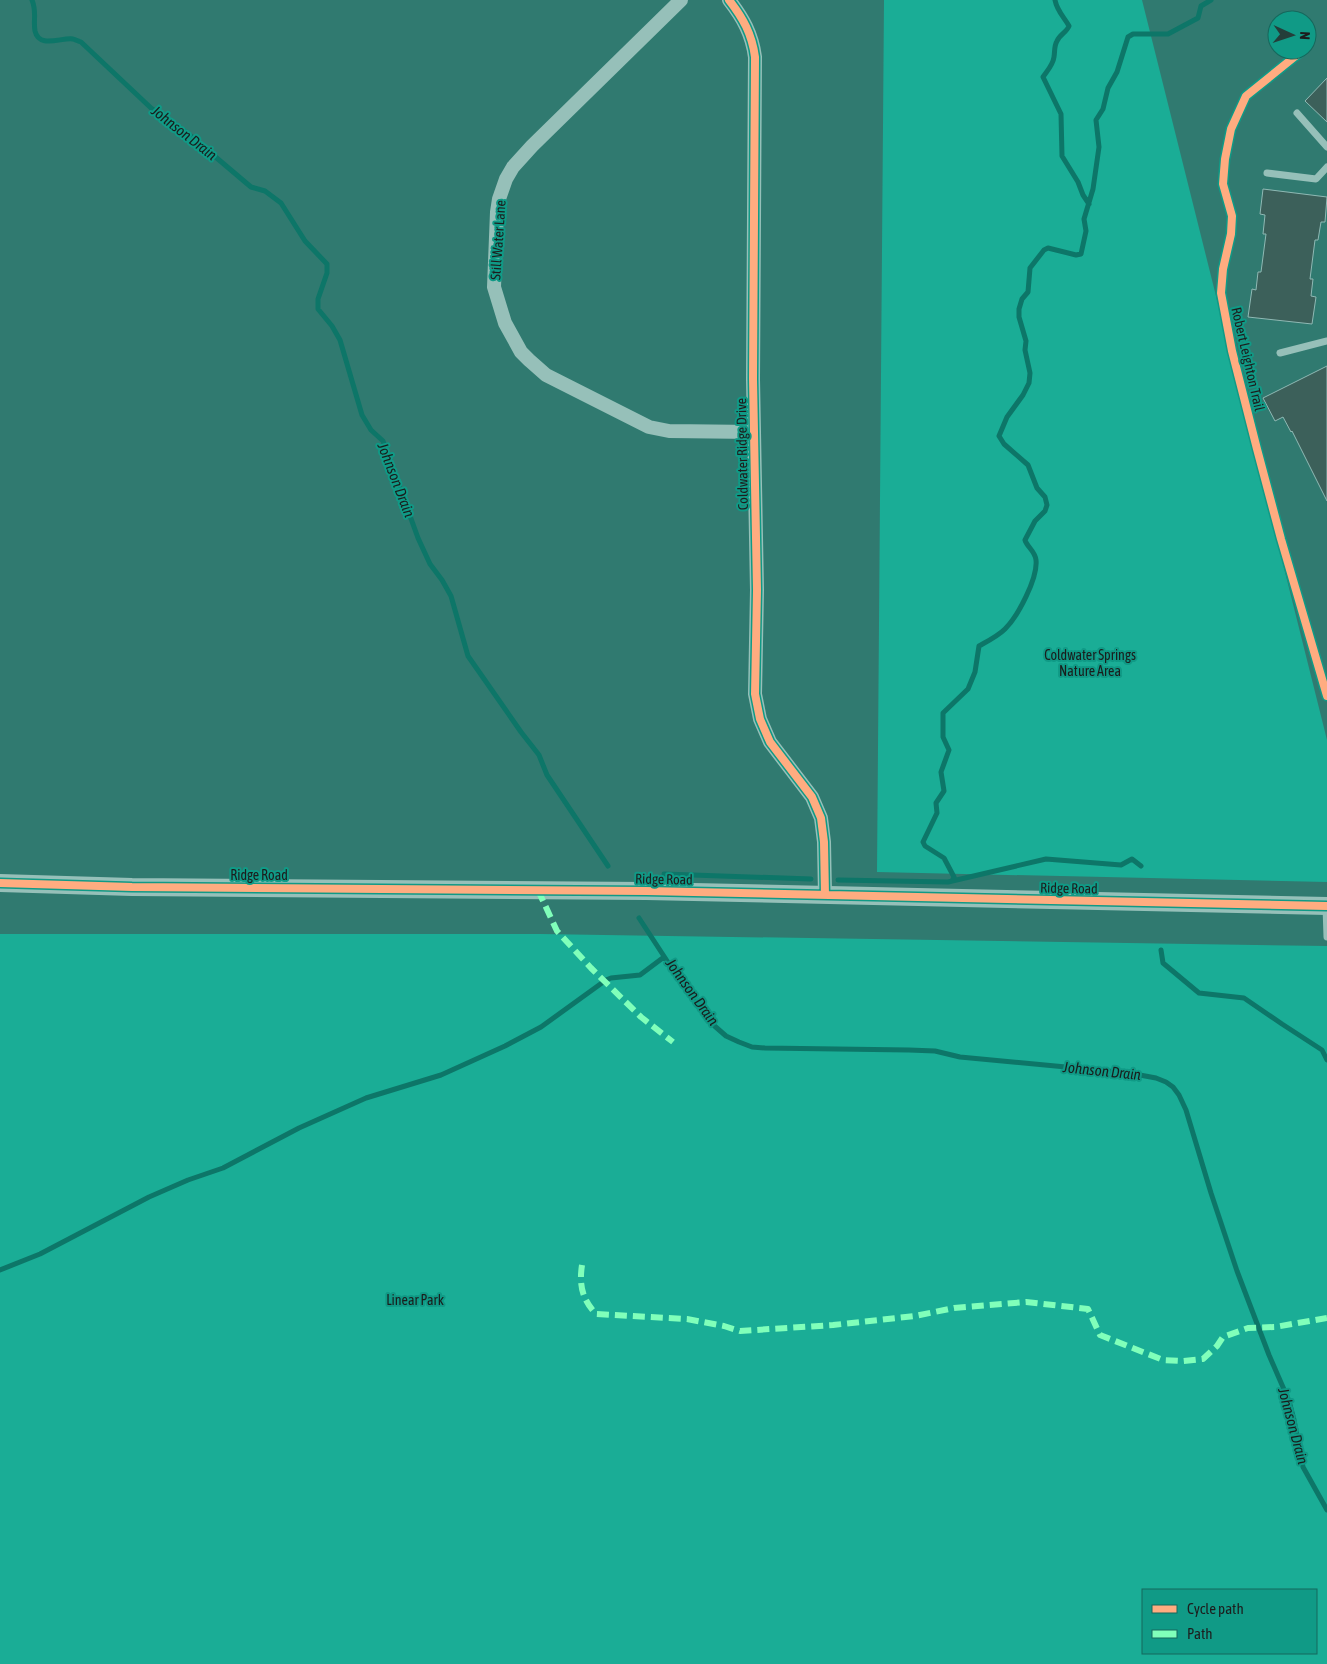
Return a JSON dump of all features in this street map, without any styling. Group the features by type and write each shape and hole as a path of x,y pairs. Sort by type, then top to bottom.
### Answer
{"street":[{"name":"Still Water Lane","path":"681,0 532,146 506,179 498,199 496,212 494,287 500,311 514,342 529,360 546,375 639,423 658,430 754,432"},
{"name":"Coldwater Ridge Drive","path":"729,0 749,31 755,57 753,379 756,590 755,684 757,708 770,742 812,797 819,812 823,831 825,895"},
{"name":"Ridge Road","path":"0,883 132,887 597,890 1327,906"}],"lane":[{"path":"1297,114 1327,147"},
{"path":"1267,173 1316,179 1327,167"},
{"path":"1280,353 1327,341"},
{"path":"1327,906 1327,937"}],"green space":[{"name":"Coldwater Springs Nature Area","path":"884,0 1142,0 1327,740 1327,882 877,872"},
{"name":"Linear Park","path":"0,934 541,934 1327,946 1327,1664 0,1664"}],"building":[{"path":"1327,78 1327,122 1305,101"},
{"path":"1263,189 1327,197 1325,222 1321,222 1318,240 1315,240 1310,279 1313,279 1311,296 1316,297 1312,324 1248,317 1252,289 1256,290 1258,272 1261,272 1266,234 1263,234 1265,215 1260,214"},
{"path":"1327,366 1327,501 1292,431 1283,417 1275,421 1263,398"}],"waterway":[{"name":"Johnson Drain","path":"32,0 35,31 41,40 74,39 81,42 151,108 186,132 251,187 265,191 281,203 305,241 327,264 327,273 318,299 318,309 332,326 340,340 362,415 371,430 383,441 418,538 430,564 451,596 468,656 539,755 547,775 608,866"},
{"path":"1055,0 1059,11 1069,26 1057,41 1052,63 1043,77 1061,114 1062,156 1089,204"},
{"path":"952,881 954,877 944,858 925,846 923,842 937,813 936,803 944,791 941,772 949,750 943,737 943,713 968,689 975,672 979,646 1005,629 1016,615 1026,596 1034,577 1036,560 1025,540 1035,521 1045,511 1047,505 1045,497 1037,488 1028,465 1004,444 999,436 1007,417 1029,383 1030,373 1025,350 1026,341 1019,317 1019,309 1022,299 1028,292 1030,268 1044,250 1048,248 1076,255 1081,254 1086,231 1084,219 1093,189 1099,147 1096,120 1103,109 1108,88 1117,72 1128,37 1133,34 1168,34 1198,18 1201,6 1211,0"},
{"path":"838,880 948,882 1046,859 1121,865 1132,859 1141,866"},
{"path":"664,874 811,879"},
{"name":"Johnson Drain","path":"639,918 688,993 710,1022 726,1036 752,1047 935,1051 960,1057 1129,1073 1156,1078 1173,1087 1186,1110 1237,1271 1289,1401 1303,1467 1327,1510"},
{"path":"1161,950 1163,963 1199,993 1244,998 1322,1050 1327,1060"},
{"path":"0,1270 40,1254 149,1197 188,1180 223,1168 299,1128 366,1098 441,1075 505,1046 541,1027 606,980 640,975 664,957"}],"marked path":[{"path":"538,890 557,931 591,968 641,1017 673,1042"},
{"path":"582,1265 581,1285 587,1303 596,1314 687,1319 740,1331 833,1325 915,1316 954,1308 1026,1302 1088,1309 1100,1335 1163,1360 1183,1361 1203,1359 1217,1346 1223,1337 1248,1328 1275,1327 1327,1318"}],"cycle path":[{"path":"729,0 739,13 746,27 752,41 755,57 753,379 757,590 755,694 760,719 770,742 812,797 821,818 824,842 825,895"},
{"name":"Robert Leighton Trail","path":"1291,60 1246,96 1231,129 1225,159 1223,184 1232,216 1231,234 1223,269 1221,293 1232,351 1257,449 1327,696"},
{"path":"0,883 132,887 646,891 1327,906"}]}
